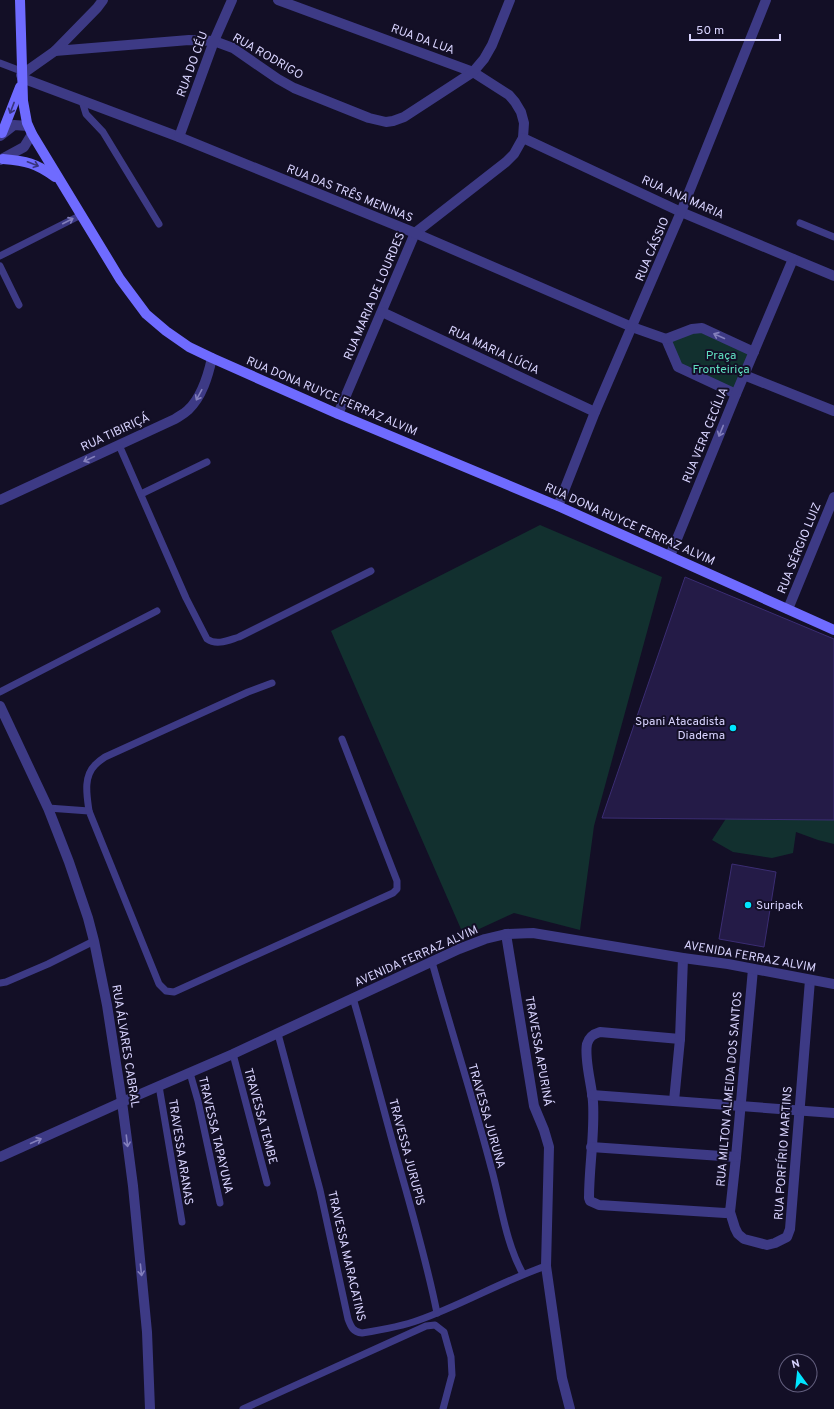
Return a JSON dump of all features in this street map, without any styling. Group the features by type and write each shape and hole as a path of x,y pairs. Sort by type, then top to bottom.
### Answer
{"main road":[{"name":"RUA DONA RUYCE FERRAZ ALVIM","path":"20,0 24,108 30,130 120,279 146,314 166,332 189,347 212,358 338,414 558,506 834,630"},
{"path":"1,134 22,77"},
{"path":"1,159 24,161 36,165 60,181"}],"street":[{"path":"22,77 55,51 103,0"},
{"name":"RUA DO CÉU","path":"179,137 214,41 232,0"},
{"name":"RUA DA LUA","path":"278,0 473,72 509,95 515,102 521,112 524,123 523,138"},
{"name":"RUA RODRIGO","path":"55,51 189,40 214,41 232,48 294,88 369,118 386,122 404,117 473,72 484,59 492,45 510,0"},
{"name":"RUA CÁSSIO","path":"558,506 595,412 682,212 766,0"},
{"name":"RUA DAS TRÊS MENINAS","path":"22,77 179,137 415,233 632,326 666,339"},
{"path":"1,134 14,125 30,130 24,147 1,159"},
{"name":"RUA ANA MARIA","path":"523,138 682,212 834,276"},
{"name":"RUA MARIA DE LOURDES","path":"338,414 415,233 506,162 514,154 523,138"},
{"name":"RUA VERA CECÍLIA","path":"670,556 793,259"},
{"name":"RUA MARIA LÚCIA","path":"382,312 595,412"},
{"path":"736,394 678,367 666,339 692,329 702,328 754,352"},
{"name":"RUA TIBIRIÇÁ","path":"0,500 175,419 188,410 197,399 207,378 212,358"},
{"path":"744,375 834,411"},
{"name":"RUA SÉRGIO LUIZ","path":"788,609 834,497"},
{"name":"RUA ÁLVARES CABRAL","path":"0,706 48,808 88,918 94,941 107,1005 133,1186 147,1332 150,1409"},
{"name":"AVENIDA FERRAZ ALVIM","path":"0,1157 278,1034 459,949 485,939 506,934 533,933 555,936 834,984"},
{"name":"TRAVESSA APURINÁ","path":"506,934 534,1106 546,1135 549,1147 546,1266 562,1378 570,1409"},
{"path":"674,1101 680,1039 683,958"},
{"name":"RUA MILTON ALMEIDA DOS SANTOS","path":"730,1212 753,969"},
{"name":"RUA PORFÍRIO MARTINS","path":"730,1212 738,1234 744,1239 767,1245 776,1243 787,1237 790,1229 810,980"},
{"path":"680,1039 600,1032 595,1033 590,1037 587,1043 586,1053 593,1104 589,1198 594,1204 725,1213 730,1212"},
{"path":"592,1095 834,1113"},
{"path":"591,1146 736,1156"}],"lane":[{"path":"0,63 22,77"},
{"path":"82,101 86,114 103,132 159,224"},
{"path":"0,256 81,215"},
{"path":"800,223 834,237"},
{"path":"0,266 19,304"},
{"path":"119,445 186,598 207,638 212,642 223,642 239,637 371,571"},
{"path":"141,494 207,462"},
{"path":"0,692 157,611"},
{"path":"272,683 248,692 105,757 94,765 89,774 86,788 89,811 159,984 166,991 174,992 393,893 397,889 397,881 342,739"},
{"path":"48,808 89,811"},
{"path":"0,983 6,982 42,967 94,941"},
{"name":"TRAVESSA JURUNA","path":"432,962 491,1167 505,1224 516,1260 523,1274"},
{"name":"TRAVESSA JURUPIS","path":"352,998 371,1060 425,1257 437,1313"},
{"name":"TRAVESSA MARACATINS","path":"278,1034 320,1190 350,1325 356,1332 362,1333 395,1328 437,1313 523,1274 546,1266"},
{"name":"TRAVESSA TEMBE","path":"233,1054 267,1183"},
{"name":"TRAVESSA TAPAYUNA","path":"190,1073 198,1101 220,1203"},
{"name":"TRAVESSA ARANAS","path":"159,1086 182,1222"},
{"path":"243,1409 426,1326 435,1325 444,1332 452,1357 452,1375 443,1409"}],"green space":[{"name":"Praça Fronteiriça","path":"692,329 754,352 736,394 681,369 666,339"},
{"path":"540,525 662,577 594,826 580,930 514,913 464,936 331,631"},
{"path":"740,797 834,814 834,844 796,832 793,853 772,858 733,852 712,840"}],"building":[{"name":"Spani Atacadista Diadema","path":"685,577 834,639 834,820 602,818"},
{"name":"Suripack","path":"732,864 776,872 764,947 719,939"}],"place":[{"name":"Spani Atacadista Diadema","path":"733,728"},
{"name":"Suripack","path":"748,905"}]}
